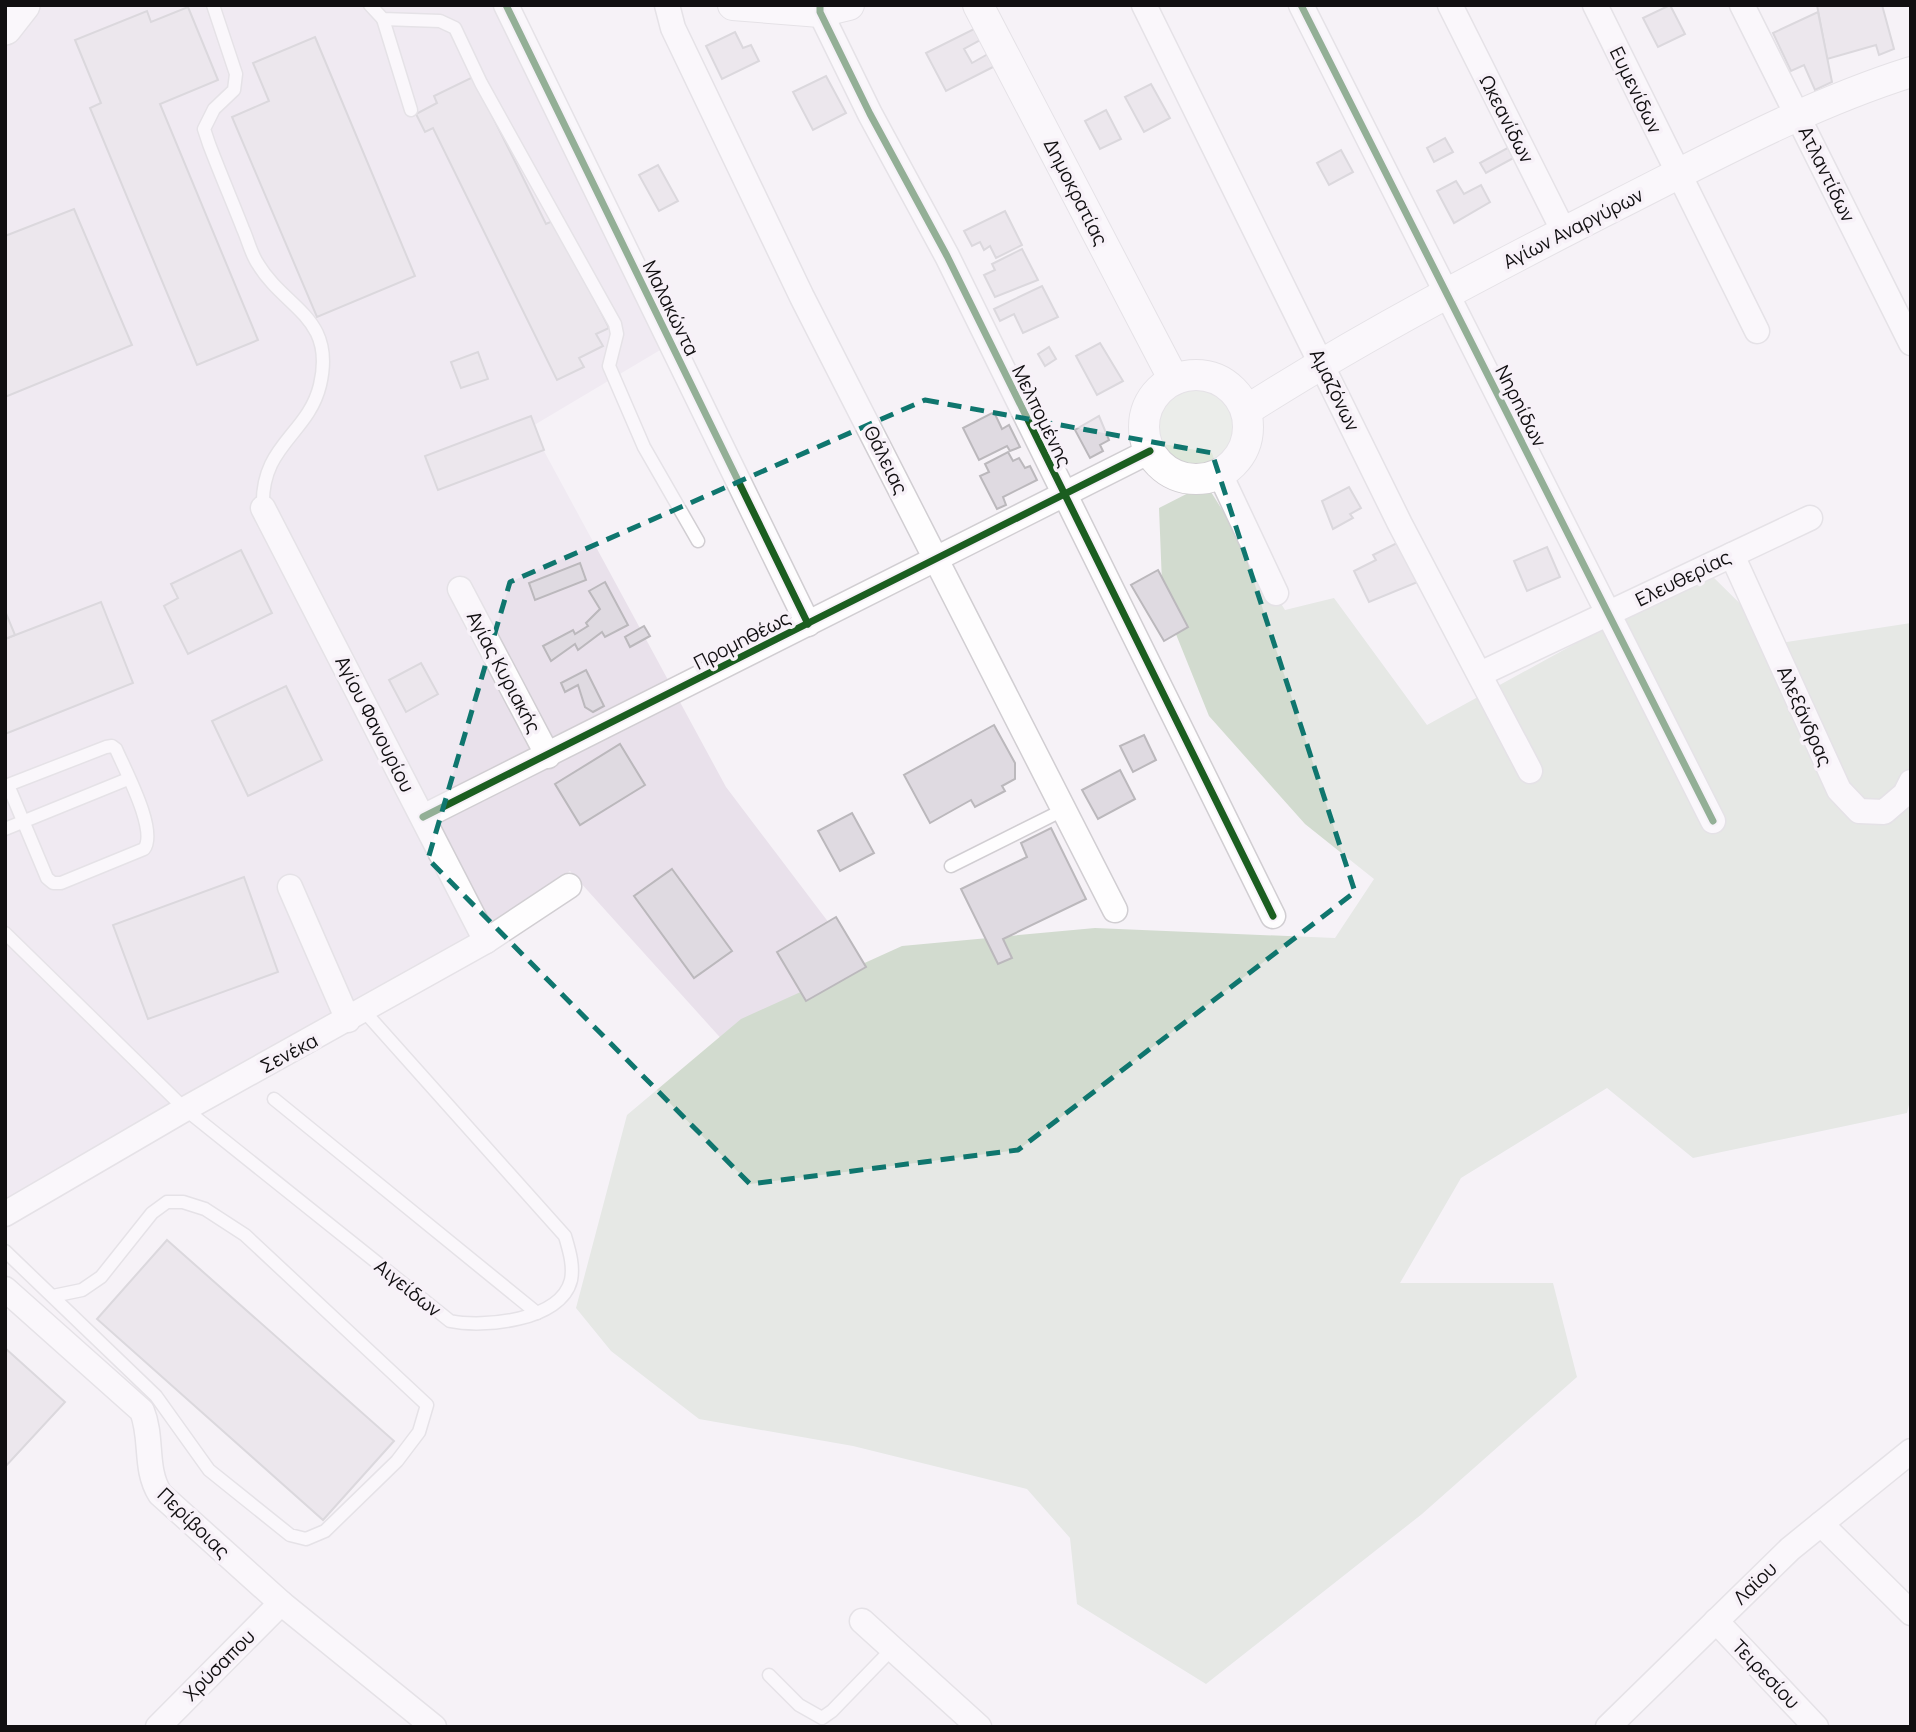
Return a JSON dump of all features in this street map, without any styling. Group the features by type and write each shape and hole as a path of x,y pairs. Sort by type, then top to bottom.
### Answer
{"main road":[{"path":"5,28 23,5"}],"street":[{"name":"Μαλακώντα","path":"506,5 808,624"},
{"name":"Θάλειας","path":"667,5 673,28 802,297 1115,910"},
{"path":"733,5 820,9 849,5"},
{"name":"Δημοκρατίας","path":"978,5 1174,380"},
{"name":"Αμαζόνων","path":"1144,5 1400,524 1530,771"},
{"name":"Νηρηίδων","path":"1301,5 1445,295 1713,821"},
{"name":"Ωκεανίδων","path":"1450,5 1564,232"},
{"name":"Ευμενίδων","path":"1595,5 1757,331"},
{"name":"Ατλαντίδων","path":"1742,5 1911,343"},
{"name":"Μελπομένης","path":"820,9 870,114 947,256 1273,916"},
{"name":"Αγίων Αναργύρων","path":"1247,410 1322,362 1564,232 1838,98 1911,72"},
{"path":"1193,374 1210,376 1233,389 1247,410 1249,430 1246,446 1237,461 1220,474 1191,480 1174,475 1160,465 1150,452 1144,435 1144,417 1150,401 1161,387 1193,374"},
{"name":"Προμηθέως","path":"423,817 1150,452"},
{"path":"1220,474 1276,593"},
{"name":"Αγίου Φανουρίου","path":"263,508 486,941"},
{"name":"Ελευθερίας","path":"1480,674 1810,517"},
{"name":"Αλεξάνδρας","path":"1732,555 1839,790 1859,811 1884,812 1905,794 1911,782"},
{"name":"Αγίας Κυριακής","path":"460,589 548,756"},
{"name":"Σενέκα","path":"5,1214 185,1108 356,1016 486,941 569,886"},
{"path":"290,887 356,1016"},
{"name":"Περίβοιας","path":"5,1289 142,1410 149,1428 150,1472 160,1494 281,1603 434,1727"},
{"name":"Λαϊου","path":"1608,1727 1790,1549 1911,1451"},
{"path":"1821,1524 1911,1613"},
{"name":"Χρύσαπου","path":"158,1727 281,1603"},
{"path":"862,1621 979,1727"},
{"name":"Τειρεσίου","path":"1716,1621 1816,1727"}],"lane":[{"path":"213,5 236,74 234,90 214,109 204,130 258,265 310,319 324,362 315,402 266,468 262,489 263,508"},
{"path":"370,5 383,19 411,110"},
{"path":"383,19 440,21 455,28 481,83 615,324 617,334 609,366 644,447 698,541"},
{"path":"112,746 128,779 146,824 149,843 144,849 61,883 53,883 47,878 7,786 112,746"},
{"path":"5,829 128,779"},
{"path":"951,866 1063,810"},
{"name":"Αιγείδων","path":"5,933 185,1108 450,1321 485,1325 537,1313 552,1304 571,1282 572,1256 565,1236 356,1016"},
{"path":"274,1099 537,1313"},
{"path":"5,1251 156,1396 209,1470 290,1535 306,1539 325,1531 397,1461 425,1420 427,1405 245,1236 205,1209 183,1202 167,1202 152,1213 101,1277 82,1290 53,1296"},
{"path":"769,1675 799,1705 822,1717 832,1711 892,1648"}],"highlighted area":[{"path":"925,400 1212,453 1355,892 1018,1150 750,1184 428,859 510,582"}],"shaded area":[{"path":"37,5 515,5 677,340 531,427 726,787 876,985 735,1054 570,871 464,946 5,1202 5,47"},
{"path":"1197,386 1213,389 1226,398 1235,411 1238,427 1235,443 1226,456 1213,465 1197,468 1181,465 1168,456 1159,443 1156,427 1159,411 1168,398 1181,389"},
{"path":"1206,484 1285,610 1334,598 1427,725 1707,571 1780,643 1911,623 1911,1096 1907,1113 1693,1158 1607,1088 1461,1178 1400,1283 1553,1283 1577,1377 1422,1514 1206,1684 1077,1604 1070,1538 1027,1489 853,1446 699,1419 611,1351 576,1308 627,1115 741,1019 902,946 1095,928 1335,938 1374,879 1305,824 1209,716 1167,612 1162,583 1159,508"}],"building":[{"path":"1670,5 1685,34 1658,47 1643,18"},
{"path":"1817,5 1882,5 1894,49 1879,55 1876,45 1827,59"},
{"path":"188,7 218,80 160,104 258,340 197,365 90,108 101,103 75,40 147,11 151,22"},
{"path":"1818,12 1832,82 1815,90 1804,65 1791,71 1773,33"},
{"path":"976,28 982,39 964,49 972,63 988,54 995,66 946,91 926,53"},
{"path":"735,32 743,48 751,45 759,61 722,79 706,46"},
{"path":"315,37 415,276 317,317 232,117 269,101 253,63"},
{"path":"826,76 846,113 813,130 793,92"},
{"path":"473,77 546,224 555,220 609,328 596,334 603,346 579,358 584,367 557,380 433,128 425,132 416,114 437,103 434,96"},
{"path":"1151,84 1170,118 1144,132 1125,97"},
{"path":"1106,110 1121,139 1100,149 1085,121"},
{"path":"1445,138 1453,152 1434,162 1427,148"},
{"path":"1513,145 1519,155 1486,173 1480,163"},
{"path":"1341,150 1353,172 1329,185 1317,163"},
{"path":"658,165 678,201 659,211 639,175"},
{"path":"1456,181 1464,194 1481,185 1490,202 1454,223 1437,191"},
{"path":"74,209 132,345 5,397 5,236"},
{"path":"1005,211 1022,245 996,258 990,246 984,250 980,242 972,246 964,231"},
{"path":"1022,249 1038,280 995,297 984,275 995,270 992,264"},
{"path":"1042,286 1058,317 1023,333 1014,314 1000,321 994,309"},
{"path":"1100,343 1123,381 1097,395 1076,356"},
{"path":"1049,347 1056,359 1045,366 1038,354"},
{"path":"478,352 488,379 461,388 451,362"},
{"path":"994,412 1002,429 1009,425 1020,447 1010,451 1007,446 979,460 963,428"},
{"path":"531,416 544,450 438,490 425,456"},
{"path":"1099,416 1109,440 1100,445 1103,451 1090,458 1075,430"},
{"path":"1008,452 1013,461 1019,458 1025,468 1030,466 1037,480 1003,497 1006,505 997,509 980,476 989,472 985,464"},
{"path":"1349,487 1361,508 1350,514 1353,518 1333,529 1322,501"},
{"path":"1405,539 1425,579 1369,602 1354,571 1376,560 1373,555"},
{"path":"1547,547 1560,577 1527,591 1514,561"},
{"path":"241,550 272,613 188,654 164,606 178,598 171,584"},
{"path":"580,563 586,580 535,600 529,583"},
{"path":"1158,570 1188,627 1164,641 1131,585"},
{"path":"605,582 628,625 605,637 602,632 578,650 575,644 551,661 543,646 573,630 575,634 588,626 586,623 600,609 589,591"},
{"path":"101,602 133,683 5,734 5,639"},
{"path":"5,611 15,635 5,639"},
{"path":"644,626 650,636 630,647 625,637"},
{"path":"421,663 438,694 406,712 389,680"},
{"path":"586,670 604,706 593,712 585,707 578,685 565,692 561,683"},
{"path":"286,686 322,760 248,796 212,721"},
{"path":"994,725 1015,763 1015,779 1002,786 1005,791 975,807 971,800 930,823 904,775"},
{"path":"1144,735 1156,760 1133,772 1120,746"},
{"path":"620,744 645,785 580,825 555,784"},
{"path":"1120,770 1135,799 1098,819 1082,790"},
{"path":"852,813 874,853 840,871 818,831"},
{"path":"1051,828 1086,899 1003,939 1012,958 998,964 961,889 1027,857 1021,843"},
{"path":"672,869 732,951 694,978 634,896"},
{"path":"244,877 278,972 148,1019 113,925"},
{"path":"836,917 866,967 806,1001 777,952"},
{"path":"167,1240 394,1441 323,1520 97,1319"},
{"path":"5,1348 65,1402 5,1467"}],"cycle path":[{"path":"506,5 808,624"},
{"path":"820,5 820,12 870,114 947,256 1273,916"},
{"path":"1301,5 1713,821"},
{"path":"423,817 1150,451"}]}
